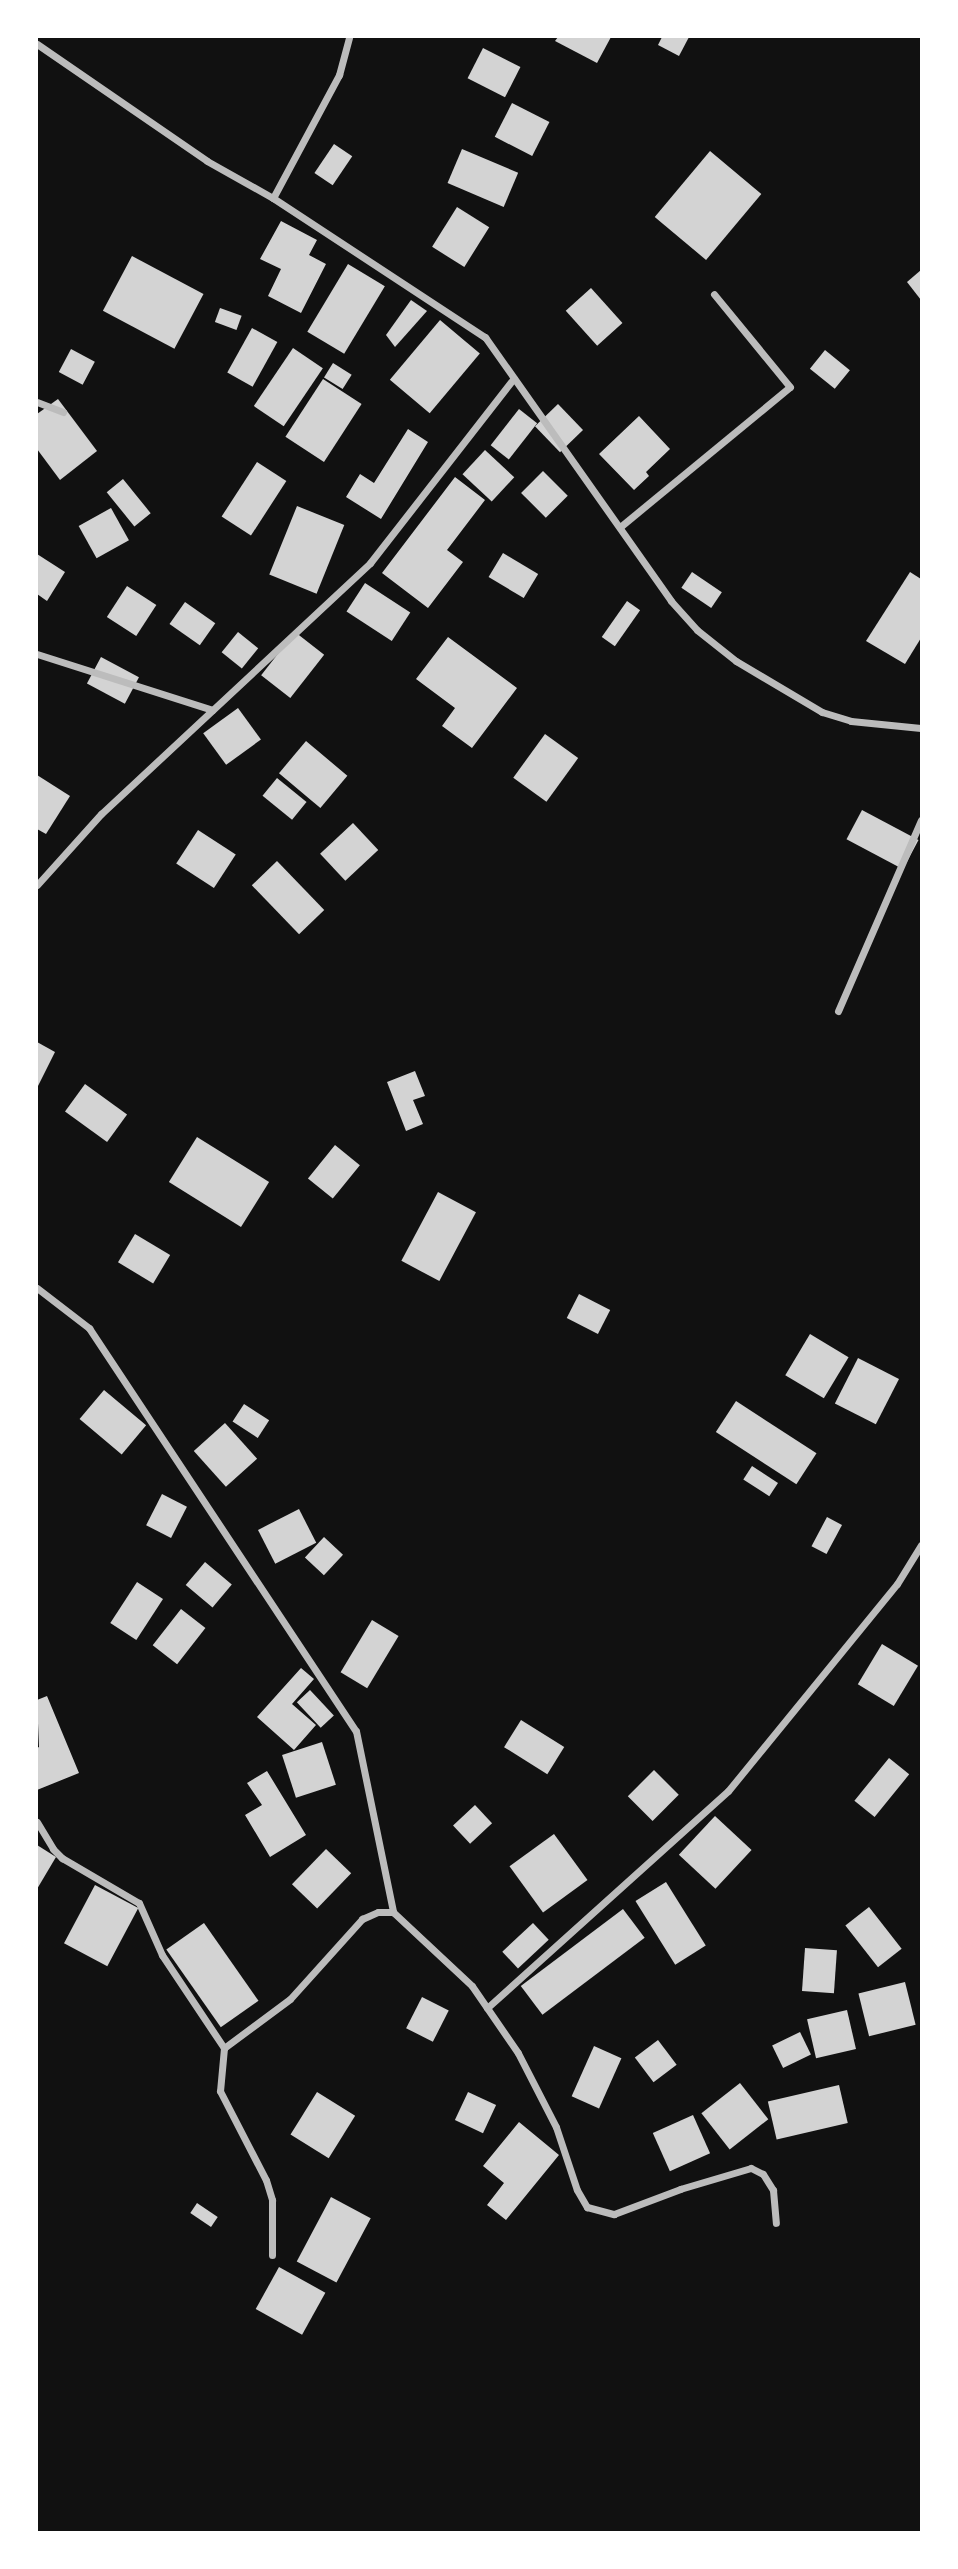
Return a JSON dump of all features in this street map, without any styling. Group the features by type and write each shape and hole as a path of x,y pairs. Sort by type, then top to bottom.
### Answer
{"street":[{"path":"273,198 339,75 349,37"},
{"path":"37,44 207,160 273,198 485,337 671,601 697,630 764,680 822,712 851,721 921,728"},
{"path":"620,527 790,387 715,294"},
{"path":"37,885 101,814 370,563 514,377"},
{"path":"37,402 63,412"},
{"path":"37,654 212,710"},
{"path":"838,1011 921,820"},
{"path":"37,1288 89,1328 356,1731 393,1912 472,1986 518,2053 556,2127 583,2204 590,2210 614,2214 680,2189 751,2168 763,2174 773,2190 776,2224"},
{"path":"487,2008 728,1791 897,1584 921,1545"},
{"path":"37,1822 52,1849 62,1858 139,1903 147,1915 162,1955 224,2048 220,2091 266,2180 272,2200 272,2255"},
{"path":"224,2048 290,1999 362,1919 378,1912 393,1912"}],"building":[{"path":"558,37 611,37 597,63 555,41"},
{"path":"662,37 689,37 679,56 658,45"},
{"path":"483,48 520,67 505,97 468,78"},
{"path":"512,103 549,122 532,156 495,137"},
{"path":"334,144 352,156 333,185 314,173"},
{"path":"462,149 518,173 504,207 448,183"},
{"path":"710,151 761,194 706,260 655,217"},
{"path":"457,207 489,227 464,267 432,247"},
{"path":"281,221 317,240 309,255 326,264 301,313 268,296 281,269 260,259"},
{"path":"132,256 204,294 174,349 103,311"},
{"path":"348,264 385,286 344,354 307,332"},
{"path":"921,270 921,300 907,282"},
{"path":"591,288 622,323 597,346 566,311"},
{"path":"411,300 427,311 395,347 386,335"},
{"path":"220,308 242,316 236,330 215,322"},
{"path":"440,320 480,353 430,413 390,380"},
{"path":"252,328 277,342 253,387 227,373"},
{"path":"293,348 323,368 284,426 254,406"},
{"path":"71,349 95,362 83,385 59,372"},
{"path":"825,350 850,370 835,389 810,369"},
{"path":"333,363 352,375 343,389 324,377"},
{"path":"323,379 362,404 324,462 285,437"},
{"path":"58,399 97,451 60,480 37,449 37,414"},
{"path":"558,404 583,430 560,452 535,426"},
{"path":"519,409 537,423 509,459 491,445"},
{"path":"639,416 670,449 646,472 649,476 634,490 599,454"},
{"path":"408,429 428,442 381,519 346,497 360,474 374,483"},
{"path":"485,450 514,477 492,501 462,474"},
{"path":"257,462 286,481 251,536 222,517"},
{"path":"543,471 568,496 546,518 521,493"},
{"path":"455,477 485,500 447,550 463,562 428,608 382,573"},
{"path":"123,479 151,513 134,526 107,492"},
{"path":"297,506 344,525 317,594 269,575"},
{"path":"111,508 129,540 97,558 79,526"},
{"path":"503,553 538,574 524,598 489,577"},
{"path":"37,554 65,572 47,601 37,594"},
{"path":"692,572 722,592 711,608 681,588"},
{"path":"910,572 921,579 921,638 905,664 866,641"},
{"path":"365,583 410,612 392,641 346,612"},
{"path":"127,586 156,605 136,636 107,617"},
{"path":"627,601 640,610 615,646 602,637"},
{"path":"185,602 215,623 200,645 170,624"},
{"path":"238,632 258,648 242,669 222,652"},
{"path":"295,632 324,655 290,698 261,675"},
{"path":"448,637 517,688 472,748 442,726 455,708 416,679"},
{"path":"101,657 139,677 125,704 87,683"},
{"path":"238,708 261,740 226,765 203,733"},
{"path":"545,734 578,758 546,802 513,778"},
{"path":"306,741 347,776 320,808 279,773"},
{"path":"37,775 70,796 46,834 37,829"},
{"path":"277,778 307,802 292,820 263,796"},
{"path":"862,810 919,840 903,869 847,839"},
{"path":"353,823 378,850 345,881 320,854"},
{"path":"198,830 236,855 214,888 176,864"},
{"path":"277,861 324,910 299,934 252,885"},
{"path":"37,1042 55,1052 37,1088"},
{"path":"415,1071 425,1096 413,1100 423,1124 406,1131 387,1082"},
{"path":"85,1084 127,1115 107,1142 65,1112"},
{"path":"197,1137 269,1182 241,1227 169,1182"},
{"path":"335,1145 360,1165 333,1199 308,1178"},
{"path":"438,1192 476,1212 439,1281 401,1261"},
{"path":"135,1234 170,1255 153,1283 118,1262"},
{"path":"579,1294 610,1310 598,1334 567,1318"},
{"path":"810,1334 849,1357 824,1398 785,1375"},
{"path":"858,1358 899,1379 876,1424 835,1403"},
{"path":"104,1390 146,1425 122,1454 80,1419"},
{"path":"736,1401 817,1453 796,1484 716,1432"},
{"path":"244,1404 269,1420 258,1438 233,1422"},
{"path":"225,1423 257,1459 226,1487 194,1451"},
{"path":"752,1466 778,1483 769,1496 743,1479"},
{"path":"162,1494 187,1507 171,1538 146,1525"},
{"path":"299,1509 316,1543 275,1564 258,1530"},
{"path":"827,1517 842,1525 827,1554 812,1546"},
{"path":"324,1537 343,1555 324,1575 305,1557"},
{"path":"205,1562 232,1584 213,1607 186,1585"},
{"path":"137,1582 163,1599 136,1640 110,1623"},
{"path":"181,1609 205,1628 177,1664 153,1645"},
{"path":"372,1620 399,1636 367,1688 341,1672"},
{"path":"882,1644 918,1666 894,1706 858,1684"},
{"path":"301,1668 314,1679 292,1704 316,1725 294,1750 257,1717"},
{"path":"310,1690 334,1716 321,1728 297,1702"},
{"path":"47,1696 79,1773 37,1790 37,1700"},
{"path":"521,1720 564,1747 547,1774 504,1747"},
{"path":"322,1742 336,1785 296,1798 282,1755"},
{"path":"889,1758 909,1774 875,1817 854,1801"},
{"path":"654,1770 679,1795 653,1821 628,1796"},
{"path":"267,1771 306,1835 270,1857 245,1815 262,1805 247,1783"},
{"path":"475,1805 492,1823 470,1844 453,1825"},
{"path":"715,1816 752,1850 715,1889 679,1855"},
{"path":"554,1834 588,1880 543,1912 510,1866"},
{"path":"37,1845 56,1857 37,1889"},
{"path":"326,1849 351,1873 317,1909 292,1884"},
{"path":"666,1882 706,1946 675,1965 635,1901"},
{"path":"95,1885 138,1908 107,1966 64,1943"},
{"path":"869,1907 902,1949 878,1967 845,1925"},
{"path":"623,1909 645,1938 542,2015 521,1986"},
{"path":"204,1923 258,2001 221,2027 166,1949"},
{"path":"533,1923 549,1940 518,1968 502,1952"},
{"path":"805,1948 837,1950 834,1993 802,1991"},
{"path":"905,1982 916,2025 869,2036 858,1994"},
{"path":"422,1997 449,2011 433,2042 406,2028"},
{"path":"847,2010 856,2049 816,2058 807,2019"},
{"path":"800,2032 811,2054 783,2068 772,2046"},
{"path":"658,2040 677,2065 653,2082 635,2057"},
{"path":"594,2046 621,2058 599,2108 572,2096"},
{"path":"740,2083 768,2119 730,2149 701,2113"},
{"path":"839,2085 848,2123 777,2139 768,2101"},
{"path":"317,2092 355,2116 329,2158 291,2134"},
{"path":"468,2092 496,2105 483,2133 455,2120"},
{"path":"693,2115 710,2153 670,2171 653,2133"},
{"path":"519,2122 559,2155 506,2220 487,2205 504,2183 483,2166"},
{"path":"331,2197 371,2218 336,2283 297,2261"},
{"path":"197,2203 218,2217 211,2227 190,2213"},
{"path":"279,2267 325,2293 302,2335 256,2309"}]}
